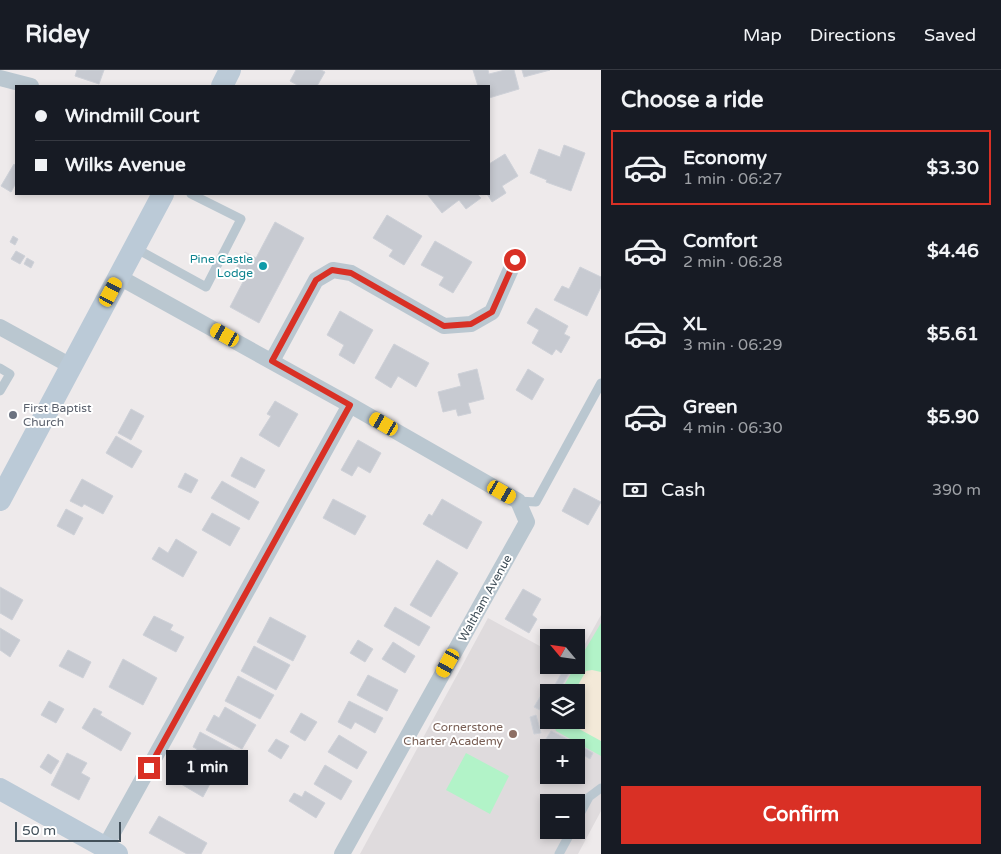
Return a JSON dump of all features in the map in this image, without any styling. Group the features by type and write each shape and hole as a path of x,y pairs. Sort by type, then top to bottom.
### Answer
{"main road":[{"path":"222,85 230,70"},
{"path":"0,500 163,195"},
{"path":"0,789 111,851"}],"street":[{"path":"0,78 27,85"},
{"path":"272,361 316,280 332,270 351,273 444,326 471,324 492,312 515,260"},
{"path":"119,277 272,361 518,501"},
{"path":"0,327 71,366"},
{"path":"111,851 350,405"},
{"name":"Waltham Avenue","path":"342,854 527,522 518,501"}],"lane":[{"path":"135,248 206,287 241,219 193,195"},
{"path":"0,368 10,374 0,391"},
{"path":"518,501 536,502 601,383"},
{"path":"585,805 589,797 601,788"},
{"path":"559,854 567,839"}],"shaded area":[{"name":"Cornerstone Charter Academy","path":"601,615 601,811 578,854 360,854 488,618 540,646 540,674 585,674 585,644"}],"green space":[{"path":"601,623 601,756 585,747 585,739 570,739 555,729 585,729 585,684 565,684 571,674 585,674 585,650"},
{"path":"466,753 509,776 490,814 446,790"}],"sand":[{"path":"586,671 601,672 601,741 579,729 585,729 585,684 579,684"}],"building":[{"path":"77,70 104,70 99,84 75,76"},
{"path":"296,70 321,70 325,72 318,85 297,85 290,81"},
{"path":"473,70 488,70 489,74 514,70 519,89 490,98 490,85 478,85"},
{"path":"522,70 550,70 524,77"},
{"path":"564,145 585,153 571,191 546,182 547,180 530,173 539,149 560,157"},
{"path":"505,154 518,176 502,186 506,193 492,202 488,195 490,195 490,163"},
{"path":"14,164 15,185 11,192 1,186"},
{"path":"428,195 478,195 481,198 466,209 459,200 442,213"},
{"path":"387,215 422,236 404,265 389,256 393,250 373,238"},
{"name":"Pine Castle Lodge","path":"275,222 304,238 259,323 230,307 244,280 233,274 245,252 256,258"},
{"path":"13,236 18,239 15,245 10,242"},
{"path":"435,241 472,262 453,293 439,285 444,277 421,265"},
{"path":"16,251 25,256 20,264 11,259"},
{"path":"27,258 34,262 31,268 24,264"},
{"path":"580,267 601,277 601,287 587,316 554,300 562,286 569,289"},
{"path":"536,308 568,326 564,334 570,337 561,353 556,349 552,355 532,343 539,330 527,323"},
{"path":"340,311 373,330 354,364 339,355 344,345 327,335"},
{"path":"394,344 429,363 416,387 398,376 391,388 375,378"},
{"path":"477,369 484,399 468,403 471,413 458,416 456,409 443,412 438,392 461,386 458,374"},
{"path":"528,369 544,379 532,400 516,390"},
{"path":"275,401 298,414 279,447 259,435 271,416 267,414"},
{"path":"131,409 144,416 131,440 118,433"},
{"path":"116,436 142,451 132,468 106,453"},
{"path":"358,440 381,453 370,473 358,466 352,476 341,470"},
{"path":"241,457 265,470 255,488 231,476"},
{"path":"185,473 198,480 191,493 178,487"},
{"path":"82,479 113,496 103,514 84,504 82,507 70,501"},
{"path":"222,481 259,502 249,520 211,498"},
{"path":"574,488 601,502 588,525 562,511"},
{"path":"333,499 366,516 355,535 323,518"},
{"path":"442,499 482,522 467,549 423,524 429,514 432,516"},
{"path":"66,509 83,518 74,535 57,526"},
{"path":"212,513 240,528 230,546 202,530"},
{"path":"176,539 197,552 183,577 152,559 159,547 168,553"},
{"path":"437,560 458,573 431,617 410,605"},
{"path":"0,587 23,600 12,620 0,613"},
{"path":"523,589 541,599 532,615 537,619 529,633 505,619"},
{"path":"395,607 430,627 419,646 384,626"},
{"path":"154,616 173,625 170,630 184,637 176,652 143,635"},
{"path":"270,617 306,636 293,661 257,642"},
{"path":"0,628 20,640 10,657 0,650"},
{"path":"358,640 373,649 365,662 350,653"},
{"path":"393,642 415,656 405,673 382,659"},
{"path":"254,646 290,665 276,690 241,671"},
{"path":"68,650 91,662 83,678 59,666"},
{"path":"123,659 157,678 143,705 109,687"},
{"path":"561,674 569,674 563,684 555,684"},
{"path":"368,675 398,690 387,711 357,695"},
{"path":"238,676 274,695 260,719 225,701"},
{"path":"540,697 540,710 534,707"},
{"path":"49,701 64,709 56,723 41,715"},
{"path":"349,701 383,718 375,733 355,722 351,729 338,722"},
{"path":"225,707 256,725 242,749 206,730 214,715 219,718"},
{"path":"94,708 102,712 100,715 131,733 121,751 82,728"},
{"path":"301,713 317,722 305,741 290,732"},
{"path":"536,715 541,733 534,734 530,717"},
{"path":"551,731 567,739 546,739"},
{"path":"200,732 234,750 221,775 191,759 197,749 193,747"},
{"path":"339,735 367,752 357,769 328,752"},
{"path":"276,739 289,746 281,759 268,751"},
{"path":"585,748 593,753 590,759 585,756"},
{"path":"67,753 87,763 81,773 90,778 79,800 51,785"},
{"path":"48,754 59,761 51,774 40,767"},
{"path":"185,765 212,780 203,797 176,781"},
{"path":"325,765 352,781 341,800 314,784"},
{"path":"305,791 325,803 316,818 289,801 294,793 302,797"},
{"path":"159,816 207,843 201,854 187,854 149,833"}],"place":[{"name":"Pine Castle Lodge","path":"263,266"},
{"name":"First Baptist Church","path":"13,415"},
{"name":"Cornerstone Charter Academy","path":"513,734"}],"route":[{"path":"149,768 350,405 272,361 316,280 332,270 351,273 444,326 471,324 492,312 515,260"}]}
